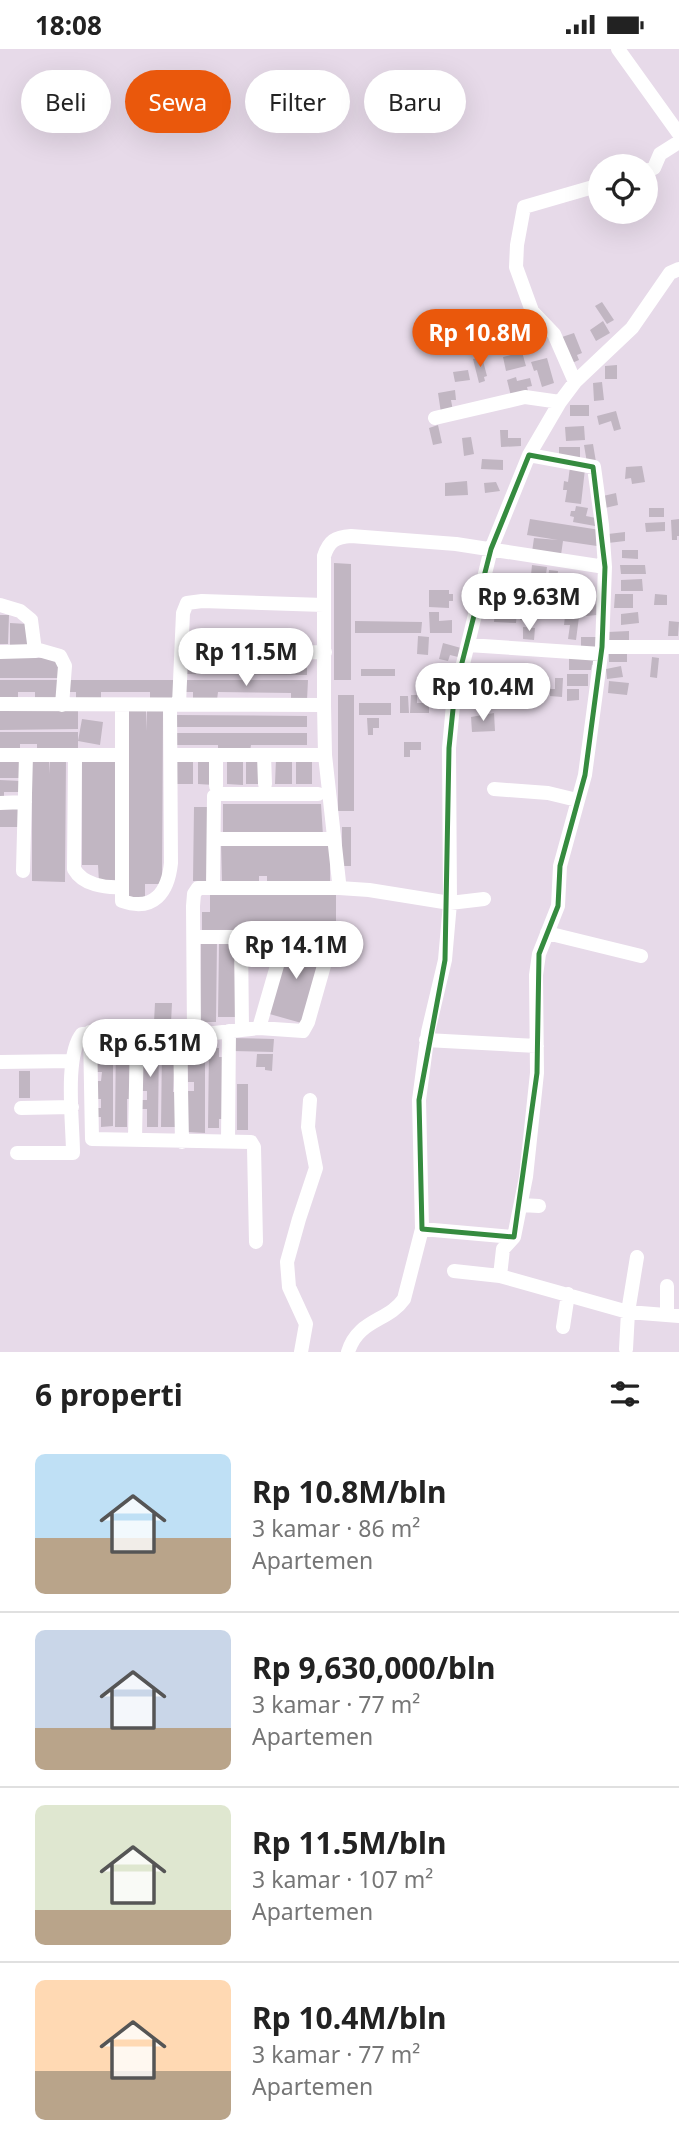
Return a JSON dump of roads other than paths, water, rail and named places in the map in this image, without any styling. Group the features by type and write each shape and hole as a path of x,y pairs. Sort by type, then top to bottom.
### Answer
{"street":[{"path":"618,49 679,134"},
{"path":"658,158 660,153 679,142"},
{"path":"575,382 553,332 532,311 516,267 517,245 524,207 588,188"},
{"path":"348,1352 359,1331 397,1307 404,1299 422,1229 419,1100 426,1040 441,982 450,904 450,748 455,690 491,549 529,455 560,402 575,382 626,334 670,273 679,269"},
{"path":"435,418 525,397 560,402"},
{"path":"500,1276 503,1249 514,1237 521,1205 537,1073 536,975 539,954 558,906 560,866 585,775 602,651 605,567 594,468 529,455"},
{"path":"339,882 325,755 324,557 327,547 335,538 351,536 456,544 605,567"},
{"path":"122,705 122,901 141,905 152,901 167,885 172,863 171,755 184,609 191,601 324,605"},
{"path":"0,605 20,611 31,620 35,651"},
{"path":"468,645 602,651 679,647"},
{"path":"0,652 39,650 60,656 65,666 62,705"},
{"path":"182,654 325,652"},
{"path":"0,704 324,705"},
{"path":"0,755 121,755"},
{"path":"23,871 26,755"},
{"path":"75,755 74,869 83,879 98,886 122,887"},
{"path":"171,755 325,755"},
{"path":"216,755 216,786"},
{"path":"264,755 264,784"},
{"path":"494,789 548,793 578,800"},
{"path":"214,887 214,796 318,794"},
{"path":"0,803 25,802"},
{"path":"214,839 327,839"},
{"path":"182,1142 194,894 198,888 369,890 450,904 484,899"},
{"path":"547,933 641,956"},
{"path":"17,1153 73,1153 72,1062 78,1038 82,1034 205,1034 259,1028 303,1031 308,1022 331,941 327,937 194,937"},
{"path":"228,1141 241,938"},
{"path":"259,1028 285,938"},
{"path":"90,1032 92,1139 251,1142 254,1147 256,1242"},
{"path":"135,1139 137,1032"},
{"path":"426,1040 537,1046"},
{"path":"0,1062 72,1062"},
{"path":"301,1352 306,1324 289,1287 287,1262 316,1168 309,1133 310,1100"},
{"path":"21,1108 72,1107"},
{"path":"521,1205 539,1206"},
{"path":"422,1229 514,1237"},
{"path":"626,1349 628,1312 637,1257"},
{"path":"454,1271 500,1276 628,1312 673,1315 667,1286"},
{"path":"564,1327 568,1294"}]}
